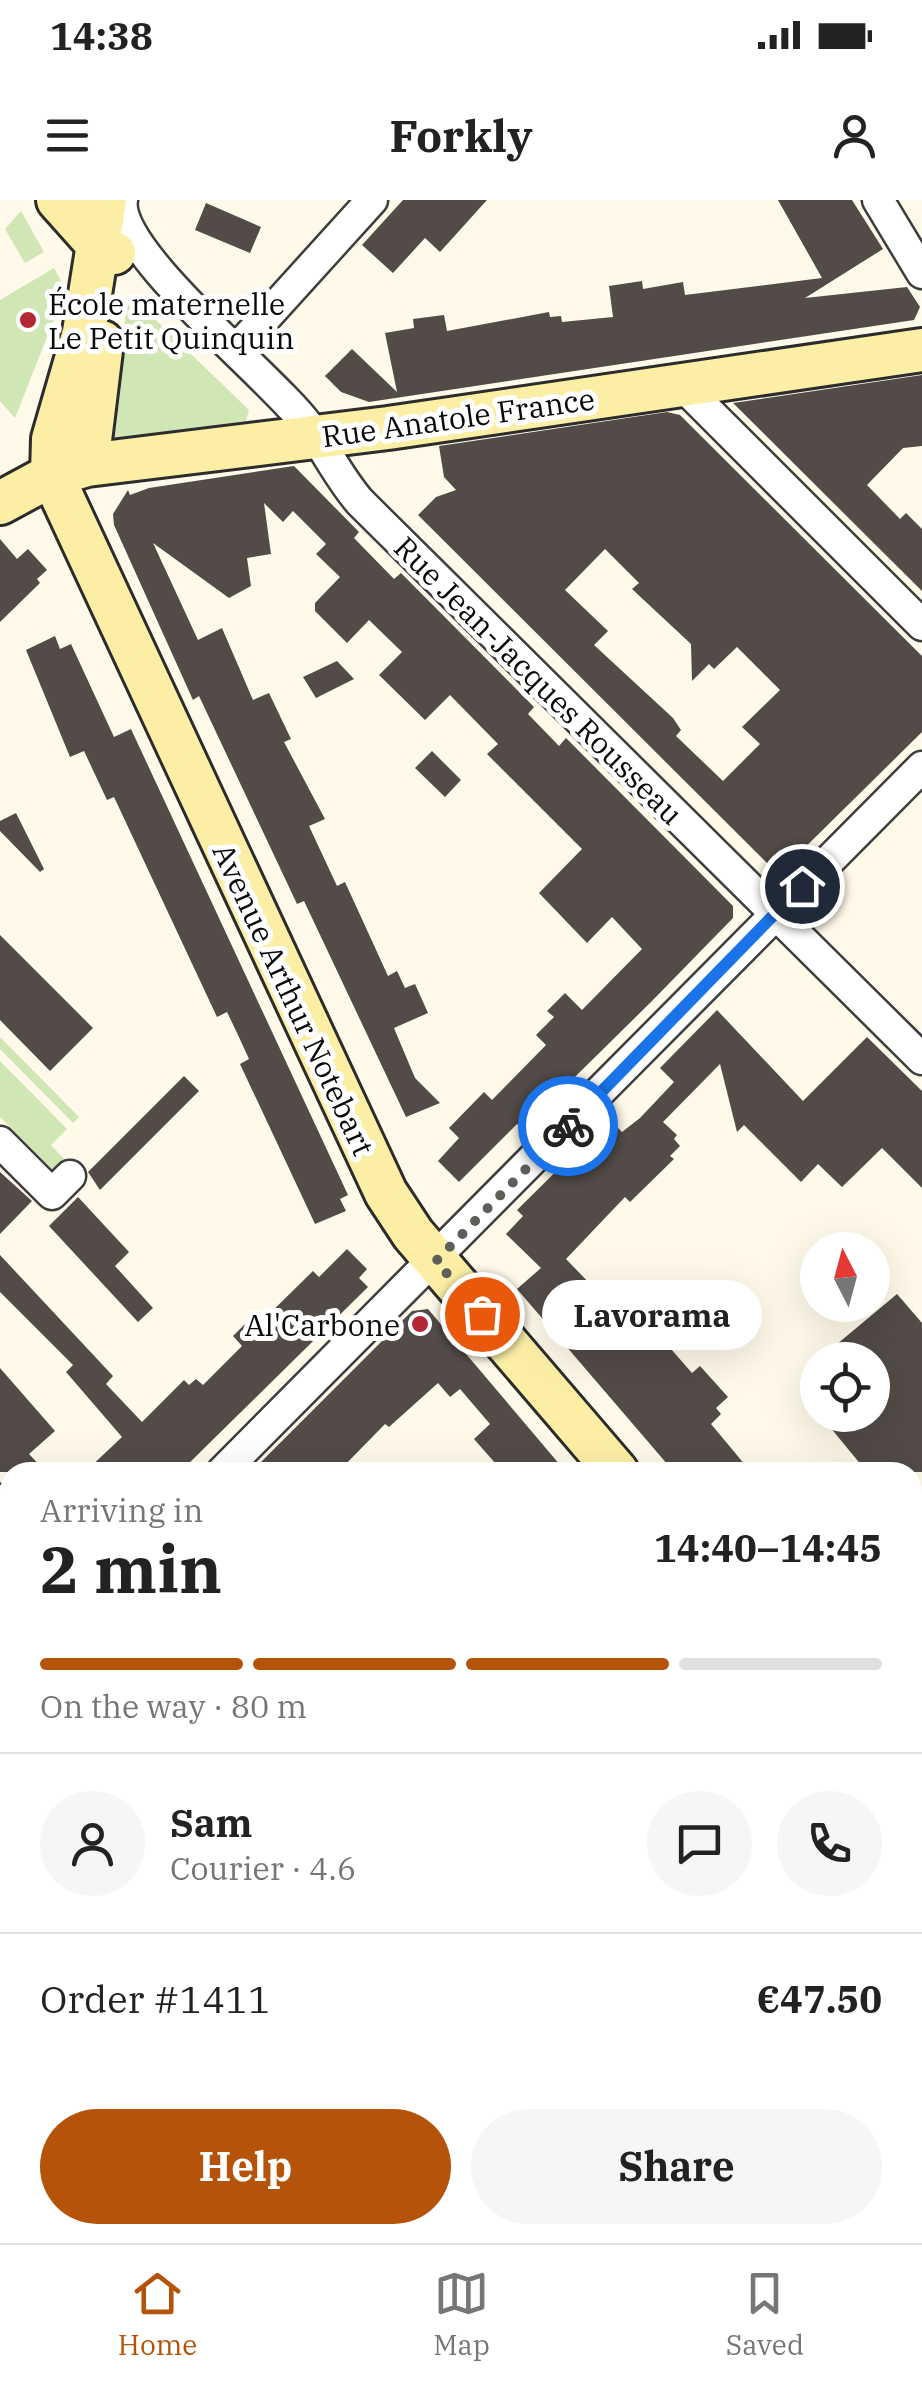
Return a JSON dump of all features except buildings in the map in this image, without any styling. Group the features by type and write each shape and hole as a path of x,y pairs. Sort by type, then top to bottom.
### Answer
{"street":[{"path":"58,200 117,225 52,439 70,470"},
{"path":"238,349 372,200"},
{"path":"878,200 922,273"},
{"name":"Rue Jean-Jacques Rousseau","path":"117,225 238,349 314,437 360,502 922,1059"},
{"name":"Rue Anatole France","path":"0,503 70,470 922,350"},
{"path":"683,386 922,625"},
{"name":"Avenue Arthur Notebart","path":"70,470 377,1175 403,1221 608,1462"},
{"path":"232,1462 436,1261 922,767"},
{"path":"0,1142 52,1194 70,1176"}],"green space":[{"path":"21,211 44,252 25,263 5,229"},
{"name":"École maternelle Le Petit Quinquin","path":"54,268 61,281 62,299 15,418 0,401 0,300"},
{"path":"137,302 249,410 246,421 117,439 109,434 127,306"},
{"path":"0,1037 79,1117 73,1123 0,1049"},
{"path":"0,1061 67,1129 51,1145 66,1161 54,1171 0,1117"}],"way so far":[{"path":"482,1314 436,1261 568,1126"}],"place":[{"name":"École maternelle Le Petit Quinquin","path":"28,320"},
{"name":"Lavorama","path":"482,1314"},
{"name":"Al'Carbone","path":"420,1324"}],"route":[{"path":"568,1126 802,886"}]}
